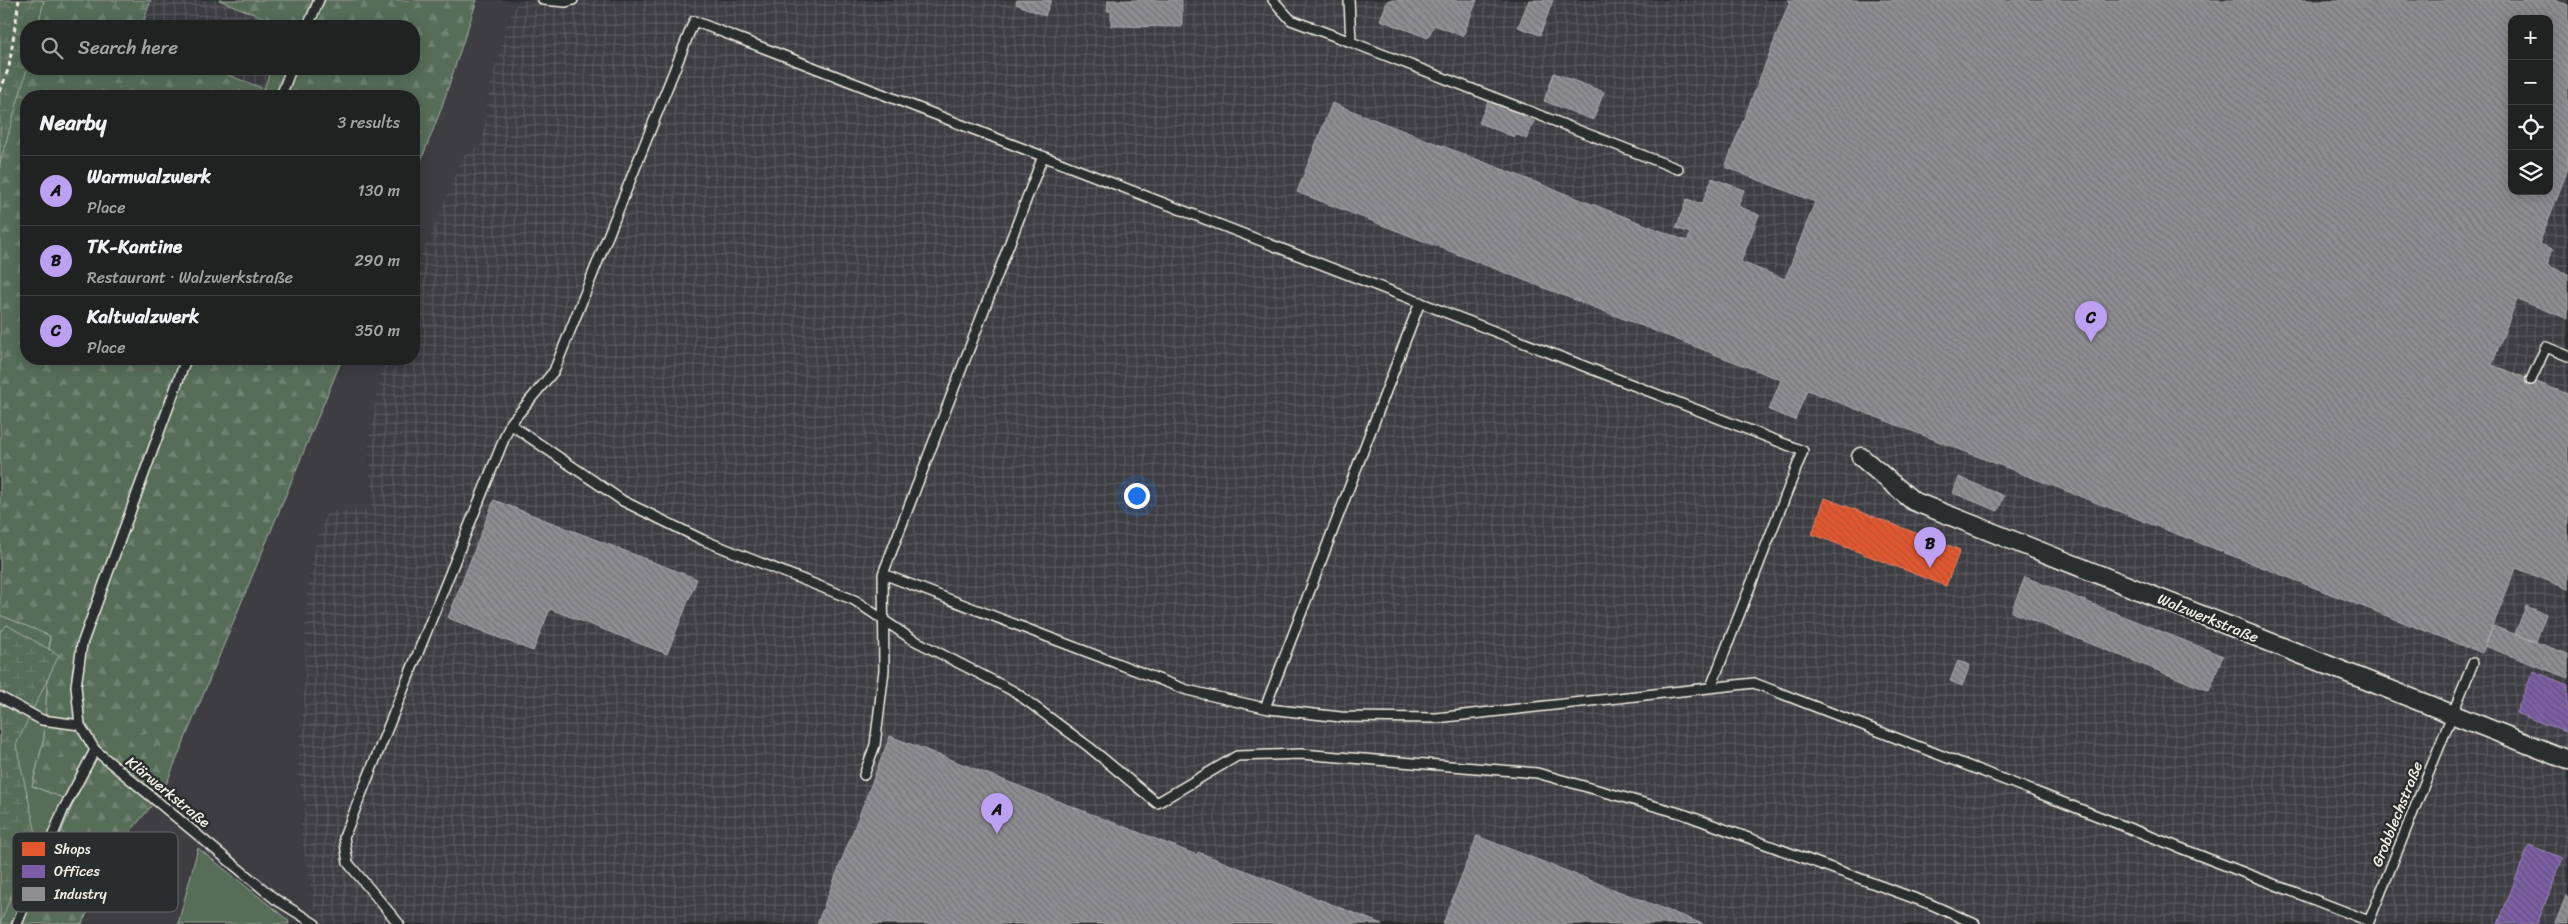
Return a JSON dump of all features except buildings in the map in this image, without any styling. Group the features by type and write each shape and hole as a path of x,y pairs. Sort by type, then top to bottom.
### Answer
{"street":[{"name":"Walzwerkstraße","path":"1861,457 1913,501 2568,760"}],"lane":[{"path":"311,20 319,0"},
{"path":"543,0 566,2 573,0"},
{"path":"1273,0 1291,20 1678,169"},
{"path":"1349,0 1350,42"},
{"path":"399,924 348,863 344,836 510,424 554,371 694,20 1803,451 1711,688"},
{"path":"283,90 288,75"},
{"path":"864,775 875,746 884,670 883,574 1043,156"},
{"path":"1265,708 1420,302"},
{"path":"2531,380 2546,347 2568,356"},
{"path":"0,697 42,720 80,725 76,686 82,644 184,365"},
{"path":"510,424 623,501 704,540 854,600 910,638 1015,692 1089,747 1158,803 1237,756 1301,754 1537,773 1683,814 1930,904 1975,924"},
{"path":"883,574 1187,690 1265,708 1341,717 1436,718 1754,682 2368,923"},
{"name":"Grobblechstraße","path":"2368,923 2473,663"},
{"name":"Klärwerkstraße","path":"80,725 95,750 275,899 315,924"},
{"path":"54,832 63,810 95,750"},
{"path":"17,924 22,912"}],"path":[{"path":"0,92 9,67 19,0"}],"shaded area":[{"path":"151,0 219,0 269,20 144,20"},
{"path":"477,0 518,0 506,26 490,85 482,144 420,257 420,163 439,115"},
{"path":"518,0 2568,0 2568,924 320,924 313,904 300,827 306,806 297,775 305,675 306,597 316,543 327,511 371,510 369,440 382,365 420,365 420,257 431,236 463,156 482,144 490,85 506,26"},
{"path":"228,75 269,75 264,89"},
{"path":"340,365 382,365 369,440 371,511 327,512 316,543 306,597 305,675 297,775 306,806 300,827 313,904 320,924 289,924 288,920 199,848 178,924 82,924 88,912 178,912 178,832 130,832 163,792"}],"green space":[{"path":"0,0 44,0 39,20 20,20 20,75 25,75 0,163"},
{"path":"31,0 151,0 144,20 28,20"},
{"path":"219,0 477,0 439,115 420,163 420,90 20,90 20,365 340,365 163,792 130,832 61,832 74,802 32,786 44,739 50,636 0,615 0,127 23,75 228,75 264,89 269,75 420,75 420,20 269,20"},
{"path":"0,615 50,635 44,739 32,786 74,802 61,832 12,832 12,912 27,912 22,924 0,924"},
{"path":"7,625 59,655 16,745 36,832 12,832 12,894 0,924 0,632"},
{"path":"198,848 288,920 289,924 178,924"},
{"path":"27,912 88,912 82,924 22,924"}],"place":[{"name":"Kaltwalzwerk","path":"2091,342"},
{"name":"TK-Kantine","path":"1930,568"},
{"name":"Warmwalzwerk","path":"997,834"}]}
